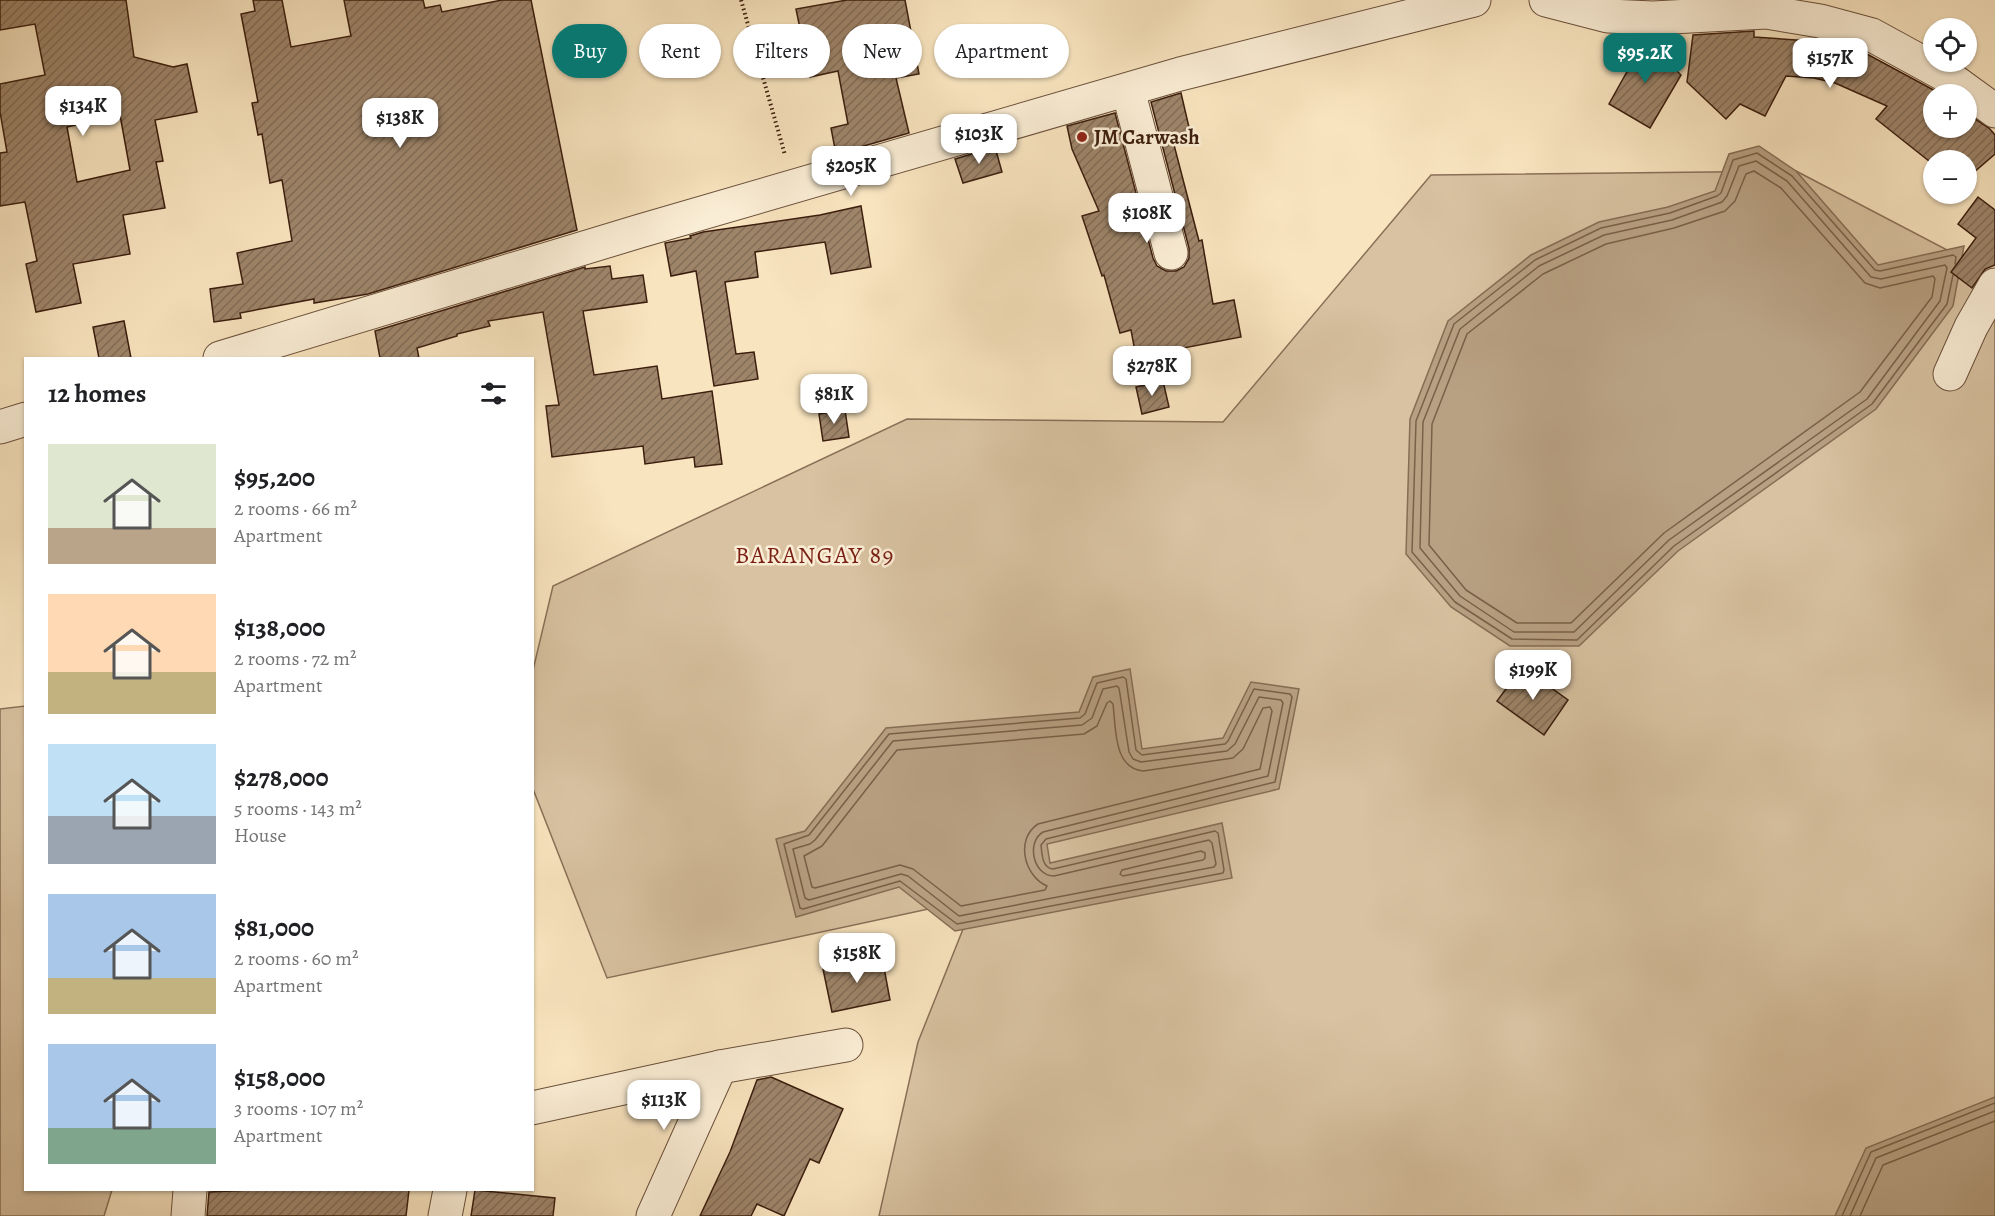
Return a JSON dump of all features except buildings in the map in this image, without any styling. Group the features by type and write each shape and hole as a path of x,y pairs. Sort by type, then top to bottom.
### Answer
{"street":[{"path":"223,357 640,231 1180,74 1474,0"},
{"path":"1546,0 1608,16 1653,18 1766,12 1820,21 1872,35 1947,76 1995,111"},
{"path":"1128,90 1171,253"},
{"path":"1950,374 1971,327 1995,285"},
{"path":"0,427 24,420"},
{"path":"534,1108 720,1067 846,1045"},
{"path":"653,1216 720,1067"},
{"path":"188,1216 190,1191"},
{"path":"446,1216 450,1191"}],"path":[{"path":"741,0 794,187"}],"shaded area":[{"path":"1796,171 1995,275 1995,1216 879,1216 918,1042 975,899 607,978 534,792 534,666 553,586 907,419 1223,422 1431,175"},
{"path":"24,706 24,1191 112,1191 104,1216 0,1216 0,709"}],"water":[{"path":"1759,146 1796,171 1878,265 1964,246 1953,306 1876,409 1678,551 1579,646 1510,646 1451,607 1406,554 1410,419 1448,321 1531,255 1599,222 1668,207 1715,191 1729,154"},
{"path":"1130,669 1142,749 1223,738 1251,682 1299,689 1279,789 1047,844 1050,863 1222,823 1232,878 955,931 899,887 796,917 776,839 805,831 886,728 1079,712 1093,677"},
{"path":"1995,1097 1995,1216 1835,1216 1866,1148"}],"place":[{"name":"JM Carwash","path":"1082,137"}],"district":[{"name":"BARANGAY 89","path":"815,555"}]}
